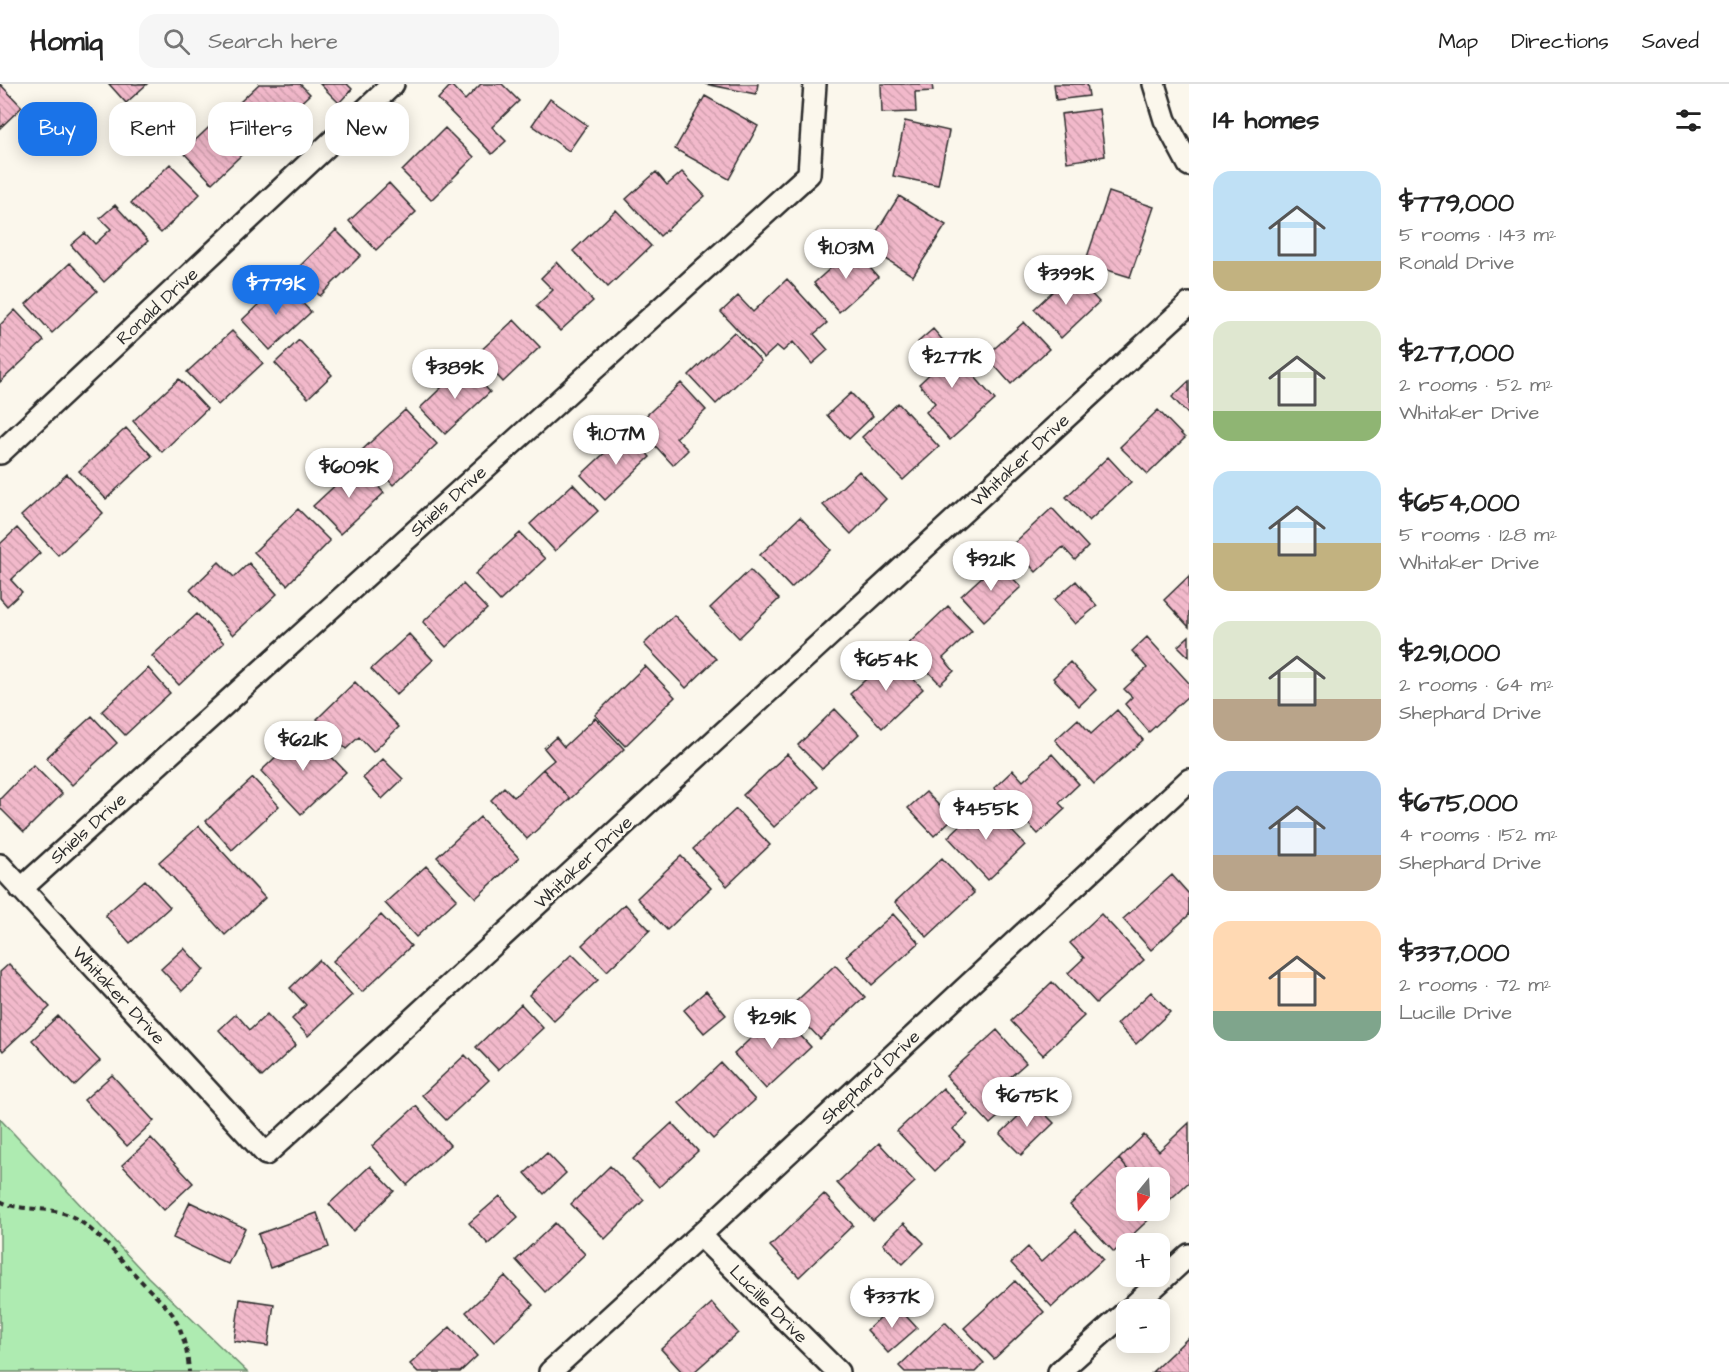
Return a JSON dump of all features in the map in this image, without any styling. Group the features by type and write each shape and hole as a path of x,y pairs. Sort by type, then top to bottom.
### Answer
{"street":[{"name":"Ronald Drive","path":"0,453 393,84"},
{"name":"Shiels Drive","path":"21,889 809,174 816,84"},
{"path":"1154,84 1166,120 1189,165"},
{"name":"Whitaker Drive","path":"0,865 266,1154 1189,304"},
{"name":"Shephard Drive","path":"550,1372 1189,780"},
{"name":"Lucille Drive","path":"700,1235 838,1372"},
{"path":"1141,1299 1189,1255"},
{"path":"1059,1372 1116,1322"}],"path":[{"path":"0,1201 13,1207 57,1211 70,1215 90,1230 172,1314 182,1336 189,1372"}],"green space":[{"path":"0,1119 148,1277 247,1372 0,1372"}],"building":[{"path":"0,84 18,103 18,111 0,128"},
{"path":"109,84 147,84 127,102"},
{"path":"259,84 300,84 310,94 302,102 240,102"},
{"path":"320,84 347,84 352,89 338,102"},
{"path":"481,84 502,84 519,101 492,127 506,141 492,154 438,99 451,85 465,100"},
{"path":"705,84 758,84 756,94"},
{"path":"881,84 932,84 933,91 915,92 916,112 882,113"},
{"path":"1054,84 1087,84 1089,96 1056,100"},
{"path":"705,96 758,126 729,179 675,149"},
{"path":"550,99 587,125 569,151 532,125"},
{"path":"1099,109 1105,156 1067,162 1061,114"},
{"path":"905,121 949,131 938,185 893,176"},
{"path":"208,128 208,156 240,156 212,183 187,156 196,156 196,140"},
{"path":"445,128 474,157 431,200 402,171"},
{"path":"170,164 200,194 161,233 131,203"},
{"path":"656,172 667,185 682,172 705,196 660,236 626,199"},
{"path":"389,183 416,212 376,250 349,221"},
{"path":"1109,192 1154,207 1130,277 1085,263"},
{"path":"899,196 946,225 913,276 867,247"},
{"path":"115,205 148,241 104,282 71,245 85,233 95,244 111,229 100,218"},
{"path":"616,210 651,246 608,287 573,251"},
{"path":"336,230 361,255 320,296 295,271"},
{"path":"853,248 878,277 839,312 814,283"},
{"path":"557,262 593,301 560,331 536,306 553,290 541,278"},
{"path":"70,263 97,291 52,333 26,304"},
{"path":"1072,273 1099,302 1061,338 1034,309"},
{"path":"787,279 827,323 814,334 828,350 812,364 793,342 783,351 777,346 764,358 721,312 738,296 753,312"},
{"path":"282,282 311,312 270,350 242,320"},
{"path":"15,310 44,341 0,382 0,325"},
{"path":"514,320 540,347 503,382 477,354"},
{"path":"1024,322 1049,349 1011,384 986,356"},
{"path":"933,329 995,400 950,440 926,412 935,403 919,384 938,366 918,342"},
{"path":"232,331 263,363 218,405 187,372"},
{"path":"734,332 761,361 716,404 689,375"},
{"path":"299,340 332,375 308,398 275,363"},
{"path":"465,365 490,392 445,434 420,408"},
{"path":"179,379 207,409 162,452 133,421"},
{"path":"1189,381 1189,415 1172,397"},
{"path":"681,383 706,410 676,438 688,450 673,465 636,425"},
{"path":"851,393 873,416 849,439 827,415"},
{"path":"898,403 939,447 903,480 862,437"},
{"path":"405,410 437,444 393,485 361,451"},
{"path":"1158,410 1185,438 1148,474 1120,447"},
{"path":"126,428 152,456 106,499 79,471"},
{"path":"627,432 650,457 605,500 581,475"},
{"path":"1108,457 1131,482 1089,521 1066,497"},
{"path":"358,464 384,493 340,534 313,506"},
{"path":"859,471 886,499 851,534 823,505"},
{"path":"67,474 103,513 58,555 21,516"},
{"path":"573,484 598,511 555,551 530,524"},
{"path":"1052,508 1088,547 1075,560 1063,547 1036,572 1011,546"},
{"path":"298,509 330,541 287,585 254,552"},
{"path":"800,517 831,550 791,588 760,555"},
{"path":"17,528 40,553 11,580 22,592 7,606 0,598 0,544"},
{"path":"520,533 545,559 500,601 475,574"},
{"path":"219,562 234,577 249,563 277,594 233,635 190,590"},
{"path":"998,562 1021,587 984,621 961,596"},
{"path":"750,570 779,599 739,638 710,608"},
{"path":"1189,576 1189,627 1164,600"},
{"path":"1076,581 1097,606 1075,624 1054,600"},
{"path":"463,584 487,609 446,647 423,622"},
{"path":"948,606 972,631 943,658 954,671 940,684 905,647"},
{"path":"197,614 224,643 179,685 152,656"},
{"path":"674,615 716,659 686,688 644,644"},
{"path":"409,634 433,660 396,695 371,669"},
{"path":"1189,636 1189,657 1178,646"},
{"path":"1147,637 1189,683 1189,695 1149,732 1125,704 1132,697 1124,689 1147,668 1132,651"},
{"path":"891,656 923,689 882,728 850,694"},
{"path":"1070,662 1096,690 1079,706 1053,678"},
{"path":"645,666 675,697 625,746 595,715"},
{"path":"148,668 170,693 125,735 102,711"},
{"path":"355,682 399,727 373,752 359,737 346,749 317,719"},
{"path":"835,709 859,734 822,769 798,745"},
{"path":"1117,710 1143,740 1094,784 1055,740 1078,719 1091,734"},
{"path":"92,716 117,743 72,785 46,758"},
{"path":"595,718 624,749 570,799 543,769 554,760 544,748 556,737 564,747"},
{"path":"305,729 346,772 301,814 261,771"},
{"path":"787,754 818,787 774,827 743,795"},
{"path":"1052,754 1079,784 1059,803 1065,809 1038,834 994,788 1013,770 1023,781"},
{"path":"383,759 403,779 382,799 363,778"},
{"path":"33,765 62,794 24,832 0,808 0,799"},
{"path":"543,769 570,799 527,839 491,800 504,787 514,797"},
{"path":"253,778 279,806 232,850 206,821"},
{"path":"926,792 952,819 934,836 908,808"},
{"path":"985,802 1025,845 988,880 948,837"},
{"path":"736,809 770,845 727,886 693,849"},
{"path":"480,817 519,858 476,898 437,857"},
{"path":"199,826 265,898 225,935 159,862"},
{"path":"681,856 711,888 667,930 637,898"},
{"path":"942,858 974,893 927,937 895,902"},
{"path":"426,866 457,899 416,937 385,903"},
{"path":"1172,875 1189,894 1189,915 1151,950 1123,919"},
{"path":"145,880 170,907 130,943 105,915"},
{"path":"625,904 650,930 607,971 582,945"},
{"path":"893,914 919,943 872,985 846,956"},
{"path":"1101,914 1144,960 1096,1003 1068,973 1084,958 1070,943"},
{"path":"381,915 411,946 362,992 333,961"},
{"path":"184,948 204,970 182,991 161,969"},
{"path":"572,954 598,980 554,1021 529,995"},
{"path":"319,960 352,995 308,1036 292,1019 306,1005 290,988"},
{"path":"9,964 50,1007 3,1051 0,1047 0,972"},
{"path":"835,965 865,997 820,1039 790,1007"},
{"path":"1052,982 1084,1016 1043,1055 1011,1021"},
{"path":"706,991 726,1015 704,1033 684,1010"},
{"path":"1151,992 1170,1012 1136,1044 1117,1024"},
{"path":"521,1004 543,1028 498,1070 476,1047"},
{"path":"779,1012 811,1047 766,1089 734,1054"},
{"path":"236,1014 250,1030 267,1014 296,1045 262,1077 219,1030"},
{"path":"58,1016 100,1061 74,1086 32,1040"},
{"path":"997,1030 1026,1063 1009,1078 1024,1094 990,1124 946,1076"},
{"path":"465,1055 489,1080 446,1120 422,1095"},
{"path":"721,1063 755,1100 713,1139 679,1103"},
{"path":"112,1075 154,1121 127,1146 84,1100"},
{"path":"943,1088 968,1115 953,1129 965,1142 935,1171 897,1131"},
{"path":"1033,1102 1054,1123 1021,1155 1000,1134"},
{"path":"416,1106 450,1145 407,1185 372,1146"},
{"path":"672,1123 698,1151 659,1187 633,1159"},
{"path":"1189,1123 1189,1182 1170,1200 1170,1167 1126,1167 1119,1159 1144,1135 1159,1151"},
{"path":"151,1138 193,1183 164,1210 122,1165"},
{"path":"879,1143 915,1182 873,1221 837,1183"},
{"path":"547,1153 566,1173 544,1194 525,1173"},
{"path":"1119,1159 1126,1167 1116,1167 1116,1221 1147,1221 1134,1233 1116,1233 1114,1252 1070,1205"},
{"path":"370,1166 394,1191 353,1231 329,1204"},
{"path":"610,1166 644,1200 605,1239 571,1204"},
{"path":"824,1194 853,1225 799,1277 770,1246"},
{"path":"500,1196 518,1217 488,1244 469,1223"},
{"path":"190,1202 245,1228 228,1264 173,1238"},
{"path":"317,1213 329,1247 270,1268 258,1234"},
{"path":"555,1223 585,1254 545,1292 516,1260"},
{"path":"904,1223 924,1243 903,1264 883,1244"},
{"path":"1076,1230 1103,1259 1052,1307 1011,1263 1028,1247 1041,1262"},
{"path":"505,1276 533,1305 494,1342 466,1312"},
{"path":"1015,1281 1044,1312 994,1359 964,1328"},
{"path":"240,1299 274,1304 268,1346 234,1341"},
{"path":"712,1303 738,1333 694,1372 682,1372 661,1349"},
{"path":"895,1304 917,1328 888,1353 867,1330"},
{"path":"945,1322 984,1363 975,1372 905,1372 899,1366"},
{"path":"450,1327 477,1356 460,1372 418,1372 410,1364"},
{"path":"1188,1338 1189,1372 1152,1372"}]}
